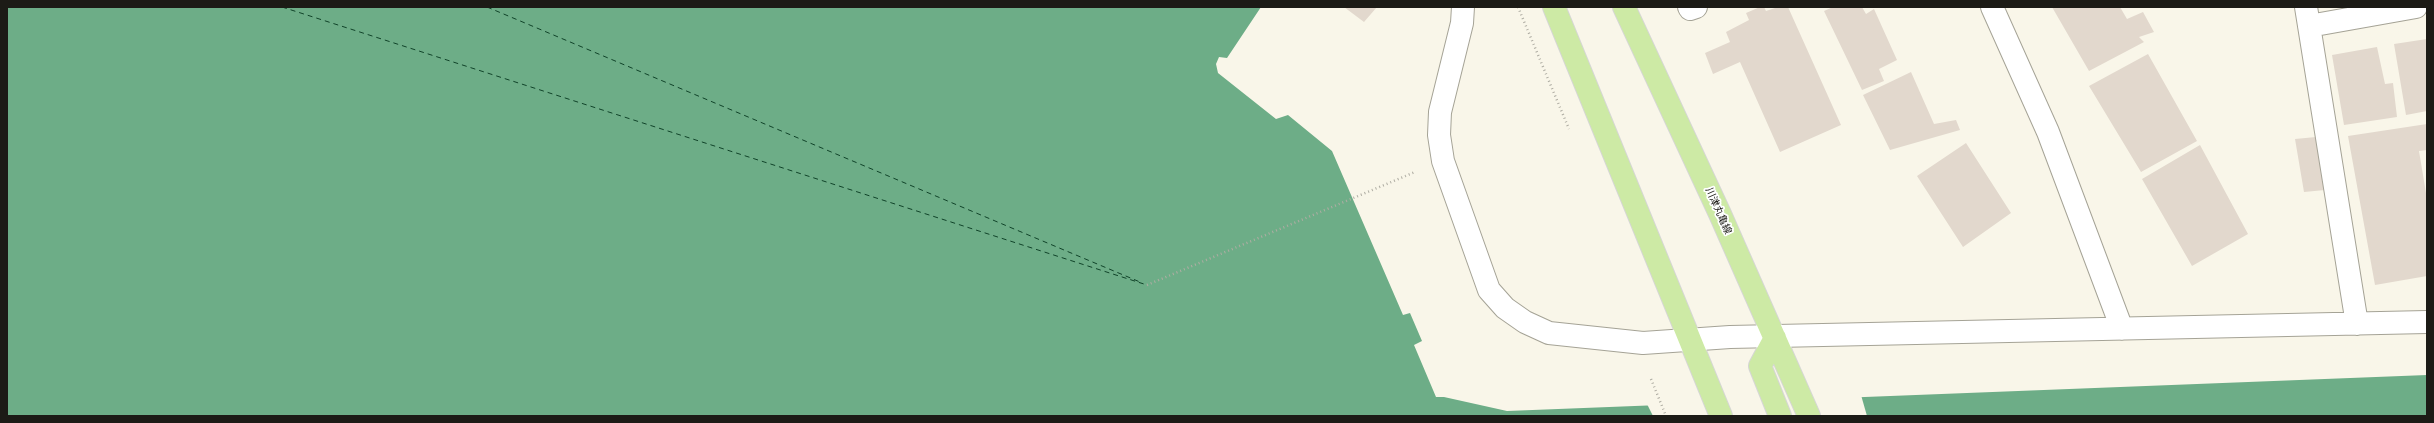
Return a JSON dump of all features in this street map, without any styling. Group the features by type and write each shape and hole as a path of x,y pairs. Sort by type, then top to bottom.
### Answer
{"main road":[{"path":"1554,7 1721,416"},
{"name":"川津丸亀線","path":"1624,7 1798,388 1809,416"},
{"path":"1775,338 1760,366 1780,416"}],"street":[{"path":"1463,7 1462,23 1440,112 1439,135 1443,160 1489,290 1505,308 1525,322 1549,333 1643,343 1689,340 2427,322"},
{"path":"1689,7 1690,9 1696,7"},
{"path":"1992,7 2048,132 2122,329"},
{"path":"2357,324 2307,17 2416,7"}],"path":[{"path":"1147,285 1443,160"},
{"path":"1651,379 1666,416"}],"shaded area":[{"path":"7,7 1261,7 1227,58 1219,57 1216,64 1218,73 1276,119 1288,115 1332,151 1403,315 1410,313 1422,341 1414,345 1436,397 1444,397 1507,411 2427,375 2427,416 7,416"}],"pier":[{"path":"1861,395 1867,416 1653,416 1647,404"}],"building":[{"path":"1344,7 1377,7 1364,22"},
{"path":"1760,7 1764,7 1766,11 1778,7 1788,7 1841,125 1780,152 1740,62 1713,74 1705,53 1730,42 1726,32 1749,20 1746,13"},
{"path":"1833,7 1862,7 1866,14 1874,9 1897,60 1879,69 1884,81 1862,90 1824,11"},
{"path":"2052,7 2120,7 2127,19 2143,12 2154,32 2139,37 2144,42 2089,71"},
{"path":"2427,39 2427,111 2406,115 2394,44"},
{"path":"2377,47 2385,84 2393,83 2397,117 2344,125 2332,55"},
{"path":"2148,54 2197,141 2141,172 2089,86"},
{"path":"1911,72 1934,124 1956,120 1960,130 1890,150 1863,95"},
{"path":"2427,124 2427,150 2419,151 2427,199 2427,276 2375,285 2348,136"},
{"path":"2316,137 2325,190 2304,192 2295,139"},
{"path":"1966,143 2011,213 1963,247 1917,176"},
{"path":"2200,145 2248,234 2192,266 2142,179"}],"ferry route":[{"path":"282,7 1147,285"},
{"path":"487,7 1140,282"}]}
